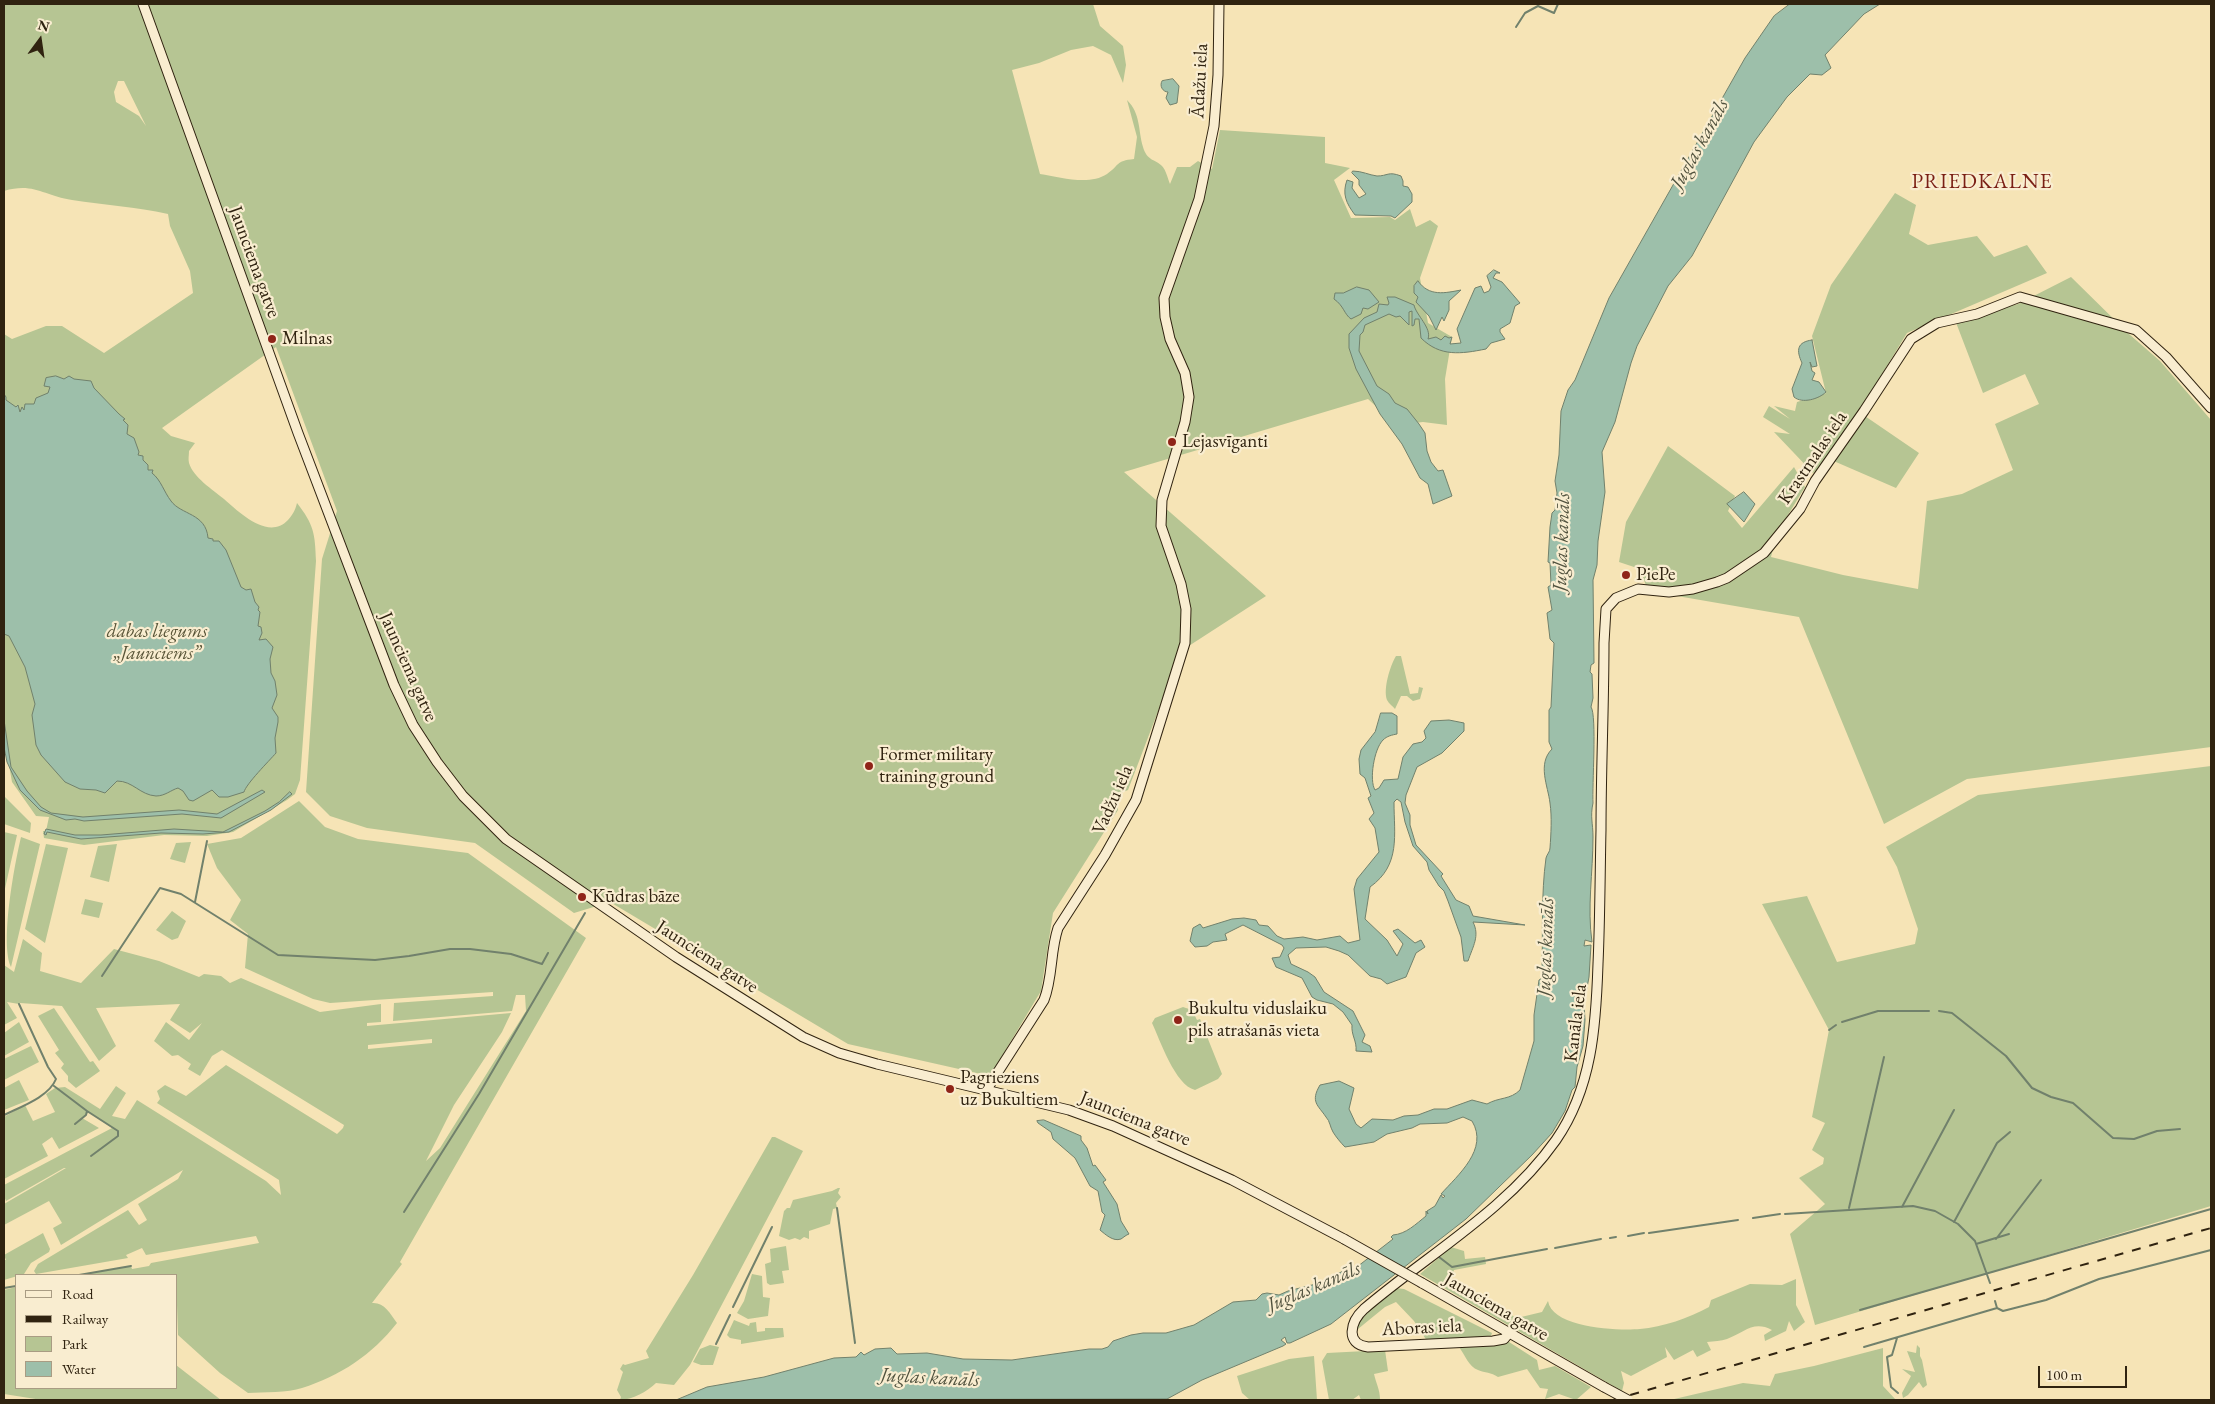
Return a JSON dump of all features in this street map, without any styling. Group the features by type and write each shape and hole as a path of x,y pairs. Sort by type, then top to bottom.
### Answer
{"street":[{"name":"Jaunciema gatve","path":"143,4 298,433 394,684 413,725 463,796 506,839 691,967 804,1037 838,1053 1069,1110 1113,1126 1215,1171 1274,1200 1628,1400"},
{"name":"Ādažu iela","path":"1162,500 1186,422 1189,397 1185,373 1170,339 1165,317 1164,298 1199,199 1214,126 1218,75 1219,4"},
{"name":"Krastmalas iela","path":"1612,601 1638,589 1669,592 1717,582 1727,578 1764,553 1800,510 1815,481 1864,411 1910,339 1937,323 1977,314 2020,297 2136,330 2166,357 2211,408"},
{"name":"Vadžu iela","path":"987,1089 1044,1000 1050,986 1058,928 1105,856 1136,800 1185,643 1186,609 1181,584 1162,526 1162,500"},
{"name":"Kanāla iela","path":"1364,1346 1358,1343 1352,1333 1351,1327 1355,1317 1483,1215 1518,1184 1555,1142 1567,1123 1582,1090 1591,1056 1596,1007 1600,933 1605,614 1612,601"},
{"name":"Aboras iela","path":"1364,1346 1493,1341 1504,1339 1509,1333"}],"green space":[{"path":"4,4 1093,4 1100,26 1123,46 1126,65 1123,83 1111,55 1093,46 1071,50 1039,63 1012,70 1040,174 1074,180 1100,178 1121,162 1134,159 1137,137 1127,100 1135,111 1145,152 1163,168 1170,184 1177,167 1190,167 1198,161 1212,169 1220,130 1325,137 1325,163 1350,168 1334,180 1351,218 1390,217 1395,220 1410,209 1416,227 1430,220 1438,226 1420,278 1428,323 1452,337 1445,379 1447,425 1423,422 1396,425 1368,399 1124,472 1266,596 1181,651 1128,790 1116,795 1118,810 1053,913 1041,991 990,1076 848,1044 610,902 574,913 475,843 367,828 330,816 306,792 322,559 337,511 276,347 162,428 171,436 195,443 189,451 191,468 204,483 246,517 263,526 280,526 291,516 297,503 310,524 315,543 316,561 300,780 295,794 233,832 207,836 164,835 84,845 44,838 43,831 46,831 49,817 36,816 12,782 4,737 4,334 12,339 46,326 62,326 104,353 193,293 190,271 170,226 168,214 72,200 31,189 23,188 4,191","holes":["118,81 124,81 146,126 139,116 116,102 114,92"]},
{"path":"1895,193 1916,205 1909,234 1928,245 1977,236 1994,257 2027,245 2047,273 1907,333 1859,412 1919,453 1896,488 1829,459 1813,473 1774,432 1790,434 1763,417 1769,406 1790,419 1774,406 1795,411 1797,402 1826,393 1812,336 1831,285"},
{"path":"2071,277 2129,334 2160,361 2211,420 2211,747 1967,779 1884,824 1799,617 1648,591 1640,569 1619,562 1626,522 1668,446 1735,496 1728,511 1742,528 1794,467 1805,487 1777,533 1771,557 1843,575 1918,589 1927,501 1962,494 2013,470 1995,424 2039,404 2025,374 1983,393 1955,320 2018,304"},
{"path":"1396,656 1401,656 1410,694 1418,693 1419,687 1423,688 1420,699 1413,701 1407,696 1401,696 1395,709 1387,700 1386,690 1389,671"},
{"path":"2211,766 2211,1206 1815,1325 1790,1234 1825,1204 1799,1178 1823,1164 1824,1158 1812,1150 1825,1123 1812,1117 1829,1030 1762,904 1807,896 1837,962 1915,944 1918,929 1897,867 1886,847 1978,795"},
{"path":"4,796 31,823 30,833 4,824"},
{"path":"299,801 325,827 358,839 468,853 586,938 400,1262 402,1264 372,1303 383,1306 397,1323 377,1345 342,1371 302,1388 283,1392 248,1393 220,1373 178,1335 178,1274 85,1274 131,1266 132,1269 149,1266 151,1263 259,1243 256,1236 146,1255 142,1248 126,1255 128,1258 36,1274 34,1271 38,1264 128,1210 139,1225 147,1220 138,1204 178,1179 183,1170 61,1245 53,1228 62,1223 49,1201 4,1225 4,1204 66,1168 6,1201 4,1185 112,1128 89,1112 82,1118 99,1128 59,1149 52,1137 42,1144 48,1156 4,1179 4,1117 25,1105 33,1121 55,1112 46,1094 55,1088 65,1087 100,1109 116,1086 126,1093 112,1116 125,1119 137,1100 266,1181 281,1195 279,1180 157,1103 160,1099 157,1091 165,1085 186,1096 226,1065 337,1134 344,1125 222,1050 212,1056 200,1076 188,1069 191,1064 178,1055 172,1056 154,1041 166,1022 189,1040 202,1023 190,1033 170,1020 180,1004 96,1008 116,1046 99,1061 62,1006 7,1002 17,1018 4,1025 4,965 14,972 23,939 42,953 40,971 81,983 114,949 159,961 199,977 204,974 221,976 230,983 241,978 320,1012 381,1004 381,1022 367,1023 367,1026 511,1013 502,1032 454,1105 426,1161 440,1148 526,1011 525,995 516,995 512,1011 393,1021 394,1003 493,996 493,992 330,1003 313,999 245,968 248,934 230,920 241,900 217,868 207,844 241,838","holes":["432,1039 432,1043 368,1049 368,1045"]},
{"path":"4,832 17,835 4,893"},
{"path":"21,837 40,844 11,967 8,956 7,923"},
{"path":"191,842 185,863 170,859 176,843"},
{"path":"46,844 68,848 45,943 25,929"},
{"path":"117,844 109,882 90,877 98,846"},
{"path":"85,899 103,903 99,918 81,914"},
{"path":"172,911 186,921 178,938 172,940 156,930"},
{"path":"1183,1007 1192,1010 1197,1020 1200,1019 1222,1074 1218,1079 1195,1090 1181,1080 1175,1071 1152,1023 1155,1018"},
{"path":"54,1008 90,1062 93,1061 100,1071 76,1088 68,1081 68,1076 61,1068 64,1064 55,1053 59,1050 38,1016"},
{"path":"19,1022 29,1042 4,1056 4,1033"},
{"path":"31,1046 39,1062 4,1080 4,1059"},
{"path":"19,1080 29,1100 4,1110 4,1088"},
{"path":"772,1137 803,1151 690,1365 674,1385 656,1383 640,1394 620,1400 621,1397 617,1390 623,1372 620,1369 623,1364 649,1358 646,1351 693,1275"},
{"path":"840,1188 838,1193 841,1197 836,1203 837,1208 833,1209 830,1224 809,1231 809,1239 804,1237 800,1240 795,1238 789,1240 779,1236 784,1211 790,1208 793,1200"},
{"path":"43,1233 50,1249 49,1252 31,1263 24,1274 15,1274 15,1277 4,1280 4,1260 6,1260 4,1255"},
{"path":"786,1246 789,1270 782,1271 784,1283 770,1285 767,1283 765,1264 771,1262 770,1249"},
{"path":"1451,1247 1464,1251 1465,1259 1485,1257 1486,1264 1454,1270 1450,1283 1517,1318 1542,1312 1548,1301 1552,1310 1561,1317 1587,1326 1617,1329 1649,1328 1693,1315 1709,1307 1711,1300 1750,1284 1782,1285 1796,1279 1796,1305 1805,1322 1794,1331 1789,1321 1786,1331 1765,1341 1764,1335 1772,1330 1759,1326 1727,1339 1707,1342 1711,1350 1697,1357 1693,1350 1674,1360 1665,1347 1667,1357 1631,1376 1621,1371 1624,1383 1622,1391 1420,1274"},
{"path":"752,1274 762,1276 763,1297 770,1298 768,1316 748,1319 737,1313 744,1301"},
{"path":"15,1287 15,1389 178,1389 178,1367 221,1400 42,1400 4,1394 4,1290"},
{"path":"1395,1288 1404,1289 1492,1333 1491,1336 1427,1341 1414,1321 1396,1302 1385,1307 1358,1329 1355,1327 1358,1320"},
{"path":"734,1320 749,1326 750,1323 756,1322 757,1332 765,1331 765,1328 783,1328 784,1337 741,1344 741,1340 730,1338 727,1335"},
{"path":"1509,1342 1537,1360 1539,1370 1555,1366 1591,1387 1576,1400 1559,1394 1545,1399 1548,1389 1540,1388 1527,1369 1498,1377 1475,1368 1470,1364 1459,1347"},
{"path":"710,1345 719,1347 713,1365 701,1365 693,1362 700,1349"},
{"path":"1917,1345 1920,1348 1927,1385 1923,1388 1919,1382 1903,1398 1902,1393 1911,1376 1902,1369 1915,1372 1907,1351 1916,1353"},
{"path":"1883,1348 1883,1386 1896,1400 1670,1400 1743,1383 1770,1386 1775,1374"},
{"path":"1385,1350 1388,1371 1374,1374 1380,1399 1383,1400 1361,1400 1359,1395 1352,1400 1329,1400 1322,1361 1327,1353"},
{"path":"1314,1356 1317,1400 1250,1400 1242,1393 1237,1376 1289,1359"}],"water":[{"name":"Juglas kanāls","path":"1790,4 1880,4 1864,14 1825,55 1831,68 1822,75 1810,74 1787,97 1754,142 1692,256 1668,286 1637,346 1615,422 1602,452 1605,492 1598,541 1597,565 1593,580 1594,663 1591,665 1590,672 1592,674 1593,698 1591,707 1594,723 1593,850 1590,903 1592,942 1585,940 1584,946 1591,945 1589,977 1584,1004 1583,1046 1577,1067 1575,1087 1572,1090 1565,1111 1552,1133 1466,1219 1331,1324 1290,1343 1287,1343 1285,1337 1281,1340 1286,1344 1283,1346 1202,1380 1167,1399 676,1400 707,1387 764,1377 834,1358 856,1357 861,1352 864,1355 875,1349 891,1348 897,1354 927,1353 963,1359 1012,1360 1089,1349 1102,1349 1108,1347 1113,1341 1131,1335 1166,1333 1194,1325 1233,1302 1256,1300 1262,1294 1267,1293 1279,1295 1320,1283 1345,1270 1353,1270 1393,1239 1391,1237 1393,1235 1407,1231 1426,1216 1426,1211 1428,1214 1427,1211 1435,1206 1441,1195 1443,1198 1445,1196 1441,1194 1463,1170 1474,1151 1477,1142 1476,1131 1472,1121 1463,1117 1447,1123 1420,1124 1412,1128 1387,1134 1374,1142 1345,1147 1334,1134 1328,1120 1316,1103 1317,1091 1320,1085 1339,1081 1354,1088 1349,1109 1356,1124 1361,1128 1372,1119 1393,1120 1404,1116 1418,1115 1434,1109 1447,1109 1472,1100 1487,1104 1520,1090 1534,1041 1534,1015 1539,980 1544,977 1542,969 1543,885 1546,858 1550,849 1551,820 1544,768 1545,761 1552,749 1549,742 1549,710 1551,707 1554,643 1550,639 1547,613 1552,610 1548,587 1551,585 1550,563 1548,562 1550,527 1557,493 1555,481 1559,455 1561,411 1568,390 1575,380 1609,298 1745,58 1774,16"},
{"path":"1173,79 1179,86 1177,103 1170,105 1166,98 1168,92 1163,90 1161,85 1162,81"},
{"path":"1353,171 1377,176 1391,174 1401,176 1403,186 1408,187 1412,194 1412,202 1395,218 1391,216 1355,215 1346,198 1347,180 1353,182 1352,188 1359,198 1366,194 1359,185 1359,180 1352,173"},
{"path":"1494,270 1500,273 1496,273 1493,278 1502,282 1520,303 1515,306 1510,323 1500,329 1505,339 1491,343 1486,349 1459,353 1443,351 1428,344 1421,338 1419,319 1415,319 1412,326 1412,311 1409,312 1409,325 1400,316 1396,317 1389,314 1365,325 1360,335 1359,351 1377,386 1389,394 1395,403 1407,409 1419,424 1425,433 1427,451 1431,462 1438,471 1443,470 1452,496 1433,504 1428,484 1420,478 1402,444 1380,414 1356,369 1349,348 1349,334 1364,318 1377,312 1379,304 1388,305 1387,297 1395,297 1414,305 1428,330 1428,339 1436,337 1441,340 1445,336 1452,337 1450,344 1461,343 1457,329 1475,288 1481,286 1484,293 1489,291 1491,287 1487,276"},
{"path":"1418,281 1427,290 1432,292 1443,293 1461,290 1449,301 1449,310 1444,321 1442,317 1436,330 1429,316 1416,302 1418,297 1414,293 1414,286"},
{"path":"1357,287 1369,290 1379,302 1368,309 1363,308 1361,314 1351,319 1334,299 1335,293 1343,293"},
{"path":"1812,340 1817,366 1812,367 1810,362 1812,371 1815,373 1812,380 1819,382 1826,392 1815,399 1801,400 1794,397 1792,389 1802,363 1799,347 1803,343"},
{"name":"dabas liegums „Jaunciems”","path":"56,376 64,379 69,376 74,379 91,381 94,388 125,419 123,420 128,425 127,434 134,438 139,452 138,455 143,456 143,460 148,465 148,470 153,470 152,473 158,479 171,501 175,506 198,519 203,524 208,538 213,539 213,541 219,541 226,550 241,587 246,590 251,589 260,612 258,626 261,627 262,633 259,640 266,639 273,647 270,659 271,673 275,681 277,695 272,708 278,717 278,722 275,738 276,753 253,778 244,792 228,797 219,797 212,790 193,801 189,800 183,791 178,788 156,796 145,793 128,783 117,781 105,793 96,790 80,789 65,782 41,755 36,745 32,715 35,704 25,667 9,636 4,634 4,394 6,400 16,407 18,405 20,412 22,407 24,410 25,404 34,404 36,398 48,393 50,387 44,386 46,378"},
{"path":"1744,492 1755,504 1744,522 1727,504"},
{"path":"1381,713 1392,713 1397,716 1397,734 1385,739 1377,750 1372,779 1375,790 1379,788 1384,780 1398,779 1403,757 1413,744 1422,742 1426,738 1424,731 1431,721 1449,720 1464,723 1464,731 1442,753 1417,767 1406,795 1405,803 1410,815 1410,825 1416,845 1443,874 1441,876 1456,900 1469,906 1473,916 1525,925 1473,922 1476,937 1468,961 1464,961 1461,937 1444,891 1429,870 1427,862 1413,846 1401,802 1397,799 1394,802 1394,849 1387,869 1370,887 1365,919 1387,940 1397,956 1403,944 1393,931 1398,929 1415,943 1421,940 1425,947 1416,953 1406,977 1387,984 1381,979 1370,976 1348,955 1326,947 1296,948 1288,955 1291,964 1315,977 1324,992 1353,1011 1365,1035 1362,1042 1370,1046 1372,1052 1356,1051 1352,1025 1343,1012 1333,1004 1312,997 1302,978 1276,967 1272,958 1280,957 1284,948 1282,945 1243,925 1225,934 1227,940 1213,942 1207,946 1195,947 1190,941 1193,928 1200,924 1203,928 1232,919 1244,918 1256,920 1259,925 1268,926 1277,936 1284,939 1303,937 1317,940 1340,936 1348,943 1360,940 1354,889 1357,879 1379,852 1375,828 1369,819 1374,813 1368,798 1371,796 1365,778 1360,774 1359,759 1361,750 1375,732"},
{"path":"4,720 11,767 27,791 41,807 51,813 83,817 179,810 217,814 262,790 265,792 221,818 182,814 84,821 66,820 40,810 20,790 7,762 4,747"},
{"path":"290,792 292,794 271,810 229,832 203,834 161,833 81,839 47,832 46,835 44,834 46,829 75,835 101,835 174,829 223,832 265,811"},
{"path":"1044,1120 1081,1136 1093,1166 1095,1165 1106,1180 1103,1182 1117,1204 1121,1221 1129,1234 1118,1240 1109,1237 1100,1230 1105,1215 1102,1212 1098,1191 1090,1186 1075,1158 1053,1139 1051,1132 1037,1121"}],"waterway":[{"path":"1516,27 1525,13 1538,6 1554,13 1558,4"},
{"path":"195,902 207,841"},
{"path":"102,976 160,888 181,894 278,955 375,960 450,949 470,949 511,954 542,964 548,953"},
{"path":"404,1212 479,1094 585,913"},
{"path":"4,1115 41,1096 56,1079 48,1067 19,1004"},
{"path":"1842,1022 1878,1011 1929,1011"},
{"path":"1939,1011 1952,1013 2006,1056 2032,1088 2051,1097 2073,1103 2113,1138 2134,1139 2157,1131 2180,1129"},
{"path":"1829,1030 1836,1025"},
{"path":"1849,1208 1884,1057"},
{"path":"54,1086 87,1111 86,1115 75,1124"},
{"path":"1902,1207 1954,1110"},
{"path":"87,1111 118,1131 118,1136 91,1156"},
{"path":"1954,1222 1997,1143 2010,1132"},
{"path":"1996,1239 2041,1180"},
{"path":"1785,1214 1913,1206 1935,1211 1958,1224 1975,1241 1990,1283"},
{"path":"837,1208 855,1343"},
{"path":"1860,1310 2211,1209"},
{"path":"1753,1218 1780,1214"},
{"path":"1649,1233 1738,1220"},
{"path":"733,1307 772,1227"},
{"path":"1628,1236 1644,1233"},
{"path":"1976,1244 2009,1234"},
{"path":"1610,1238 1616,1237"},
{"path":"1555,1248 1601,1239"},
{"path":"1439,1257 1452,1267 1547,1249"},
{"path":"1997,1308 2003,1311 2046,1300 2099,1279 2211,1250"},
{"path":"85,1274 131,1266"},
{"path":"4,1288 15,1286"},
{"path":"1864,1347 1997,1308 1995,1301"},
{"path":"716,1344 730,1315"},
{"path":"1897,1338 1892,1355 1887,1357 1891,1387 1898,1393"}],"railway":[{"path":"1613,1400 2211,1228"}],"place":[{"name":"Milnas","path":"272,339"},
{"name":"Lejasvīganti","path":"1172,442"},
{"name":"PiePe","path":"1626,575"},
{"name":"Former military training ground","path":"869,766"},
{"name":"Kūdras bāze","path":"582,897"},
{"name":"Bukultu viduslaiku pils atrašanās vieta","path":"1178,1020"},
{"name":"Pagrieziens uz Bukultiem","path":"950,1089"}],"district":[{"name":"PRIEDKALNE","path":"1982,182"}]}
